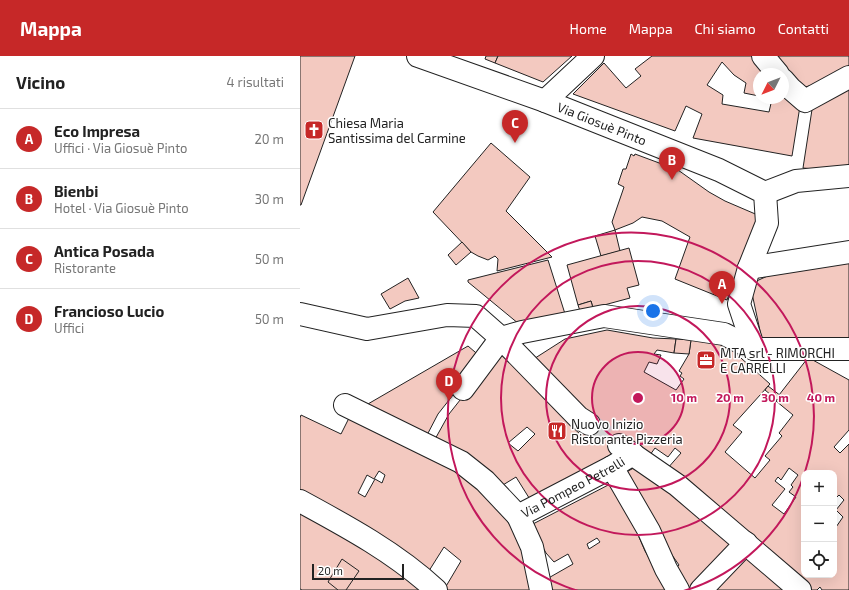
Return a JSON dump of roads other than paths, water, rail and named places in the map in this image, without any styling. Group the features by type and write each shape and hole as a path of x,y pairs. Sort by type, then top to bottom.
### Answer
{"street":[{"name":"Via Giosuè Pinto","path":"418,56 545,101 719,170 766,193"},
{"path":"545,101 593,56"},
{"path":"764,56 773,68"},
{"path":"789,87 805,101 849,77"},
{"path":"754,349 739,304 749,268 767,223 766,193 796,181 849,176"},
{"path":"749,268 849,252"},
{"path":"300,314 367,329 447,315 476,316 502,338 578,417 589,424"},
{"path":"463,390 502,338 522,332 604,316 724,334 754,349 849,349"},
{"path":"345,404 461,462 485,481 518,516"},
{"name":"Via Pompeo Petrelli","path":"541,590 532,547 518,516 612,467 626,450 677,485 746,543"},
{"path":"612,467 649,531 666,569 678,590"},
{"path":"300,501 359,533 406,565 436,590"},
{"path":"701,590 746,543 800,590"}],"tunnel":[{"path":"589,424 619,445"}],"place":[{"name":"Chiesa Maria Santissima del Carmine","path":"314,130"},
{"name":"Antica Posada","path":"515,143"},
{"name":"Bienbi","path":"672,180"},
{"name":"Eco Impresa","path":"722,304"},
{"name":"MTA srl - RIMORCHI E CARRELLI","path":"706,360"},
{"name":"Francioso Lucio","path":"449,401"},
{"name":"Nuovo Inizio Ristorante Pizzeria","path":"557,431"}]}
